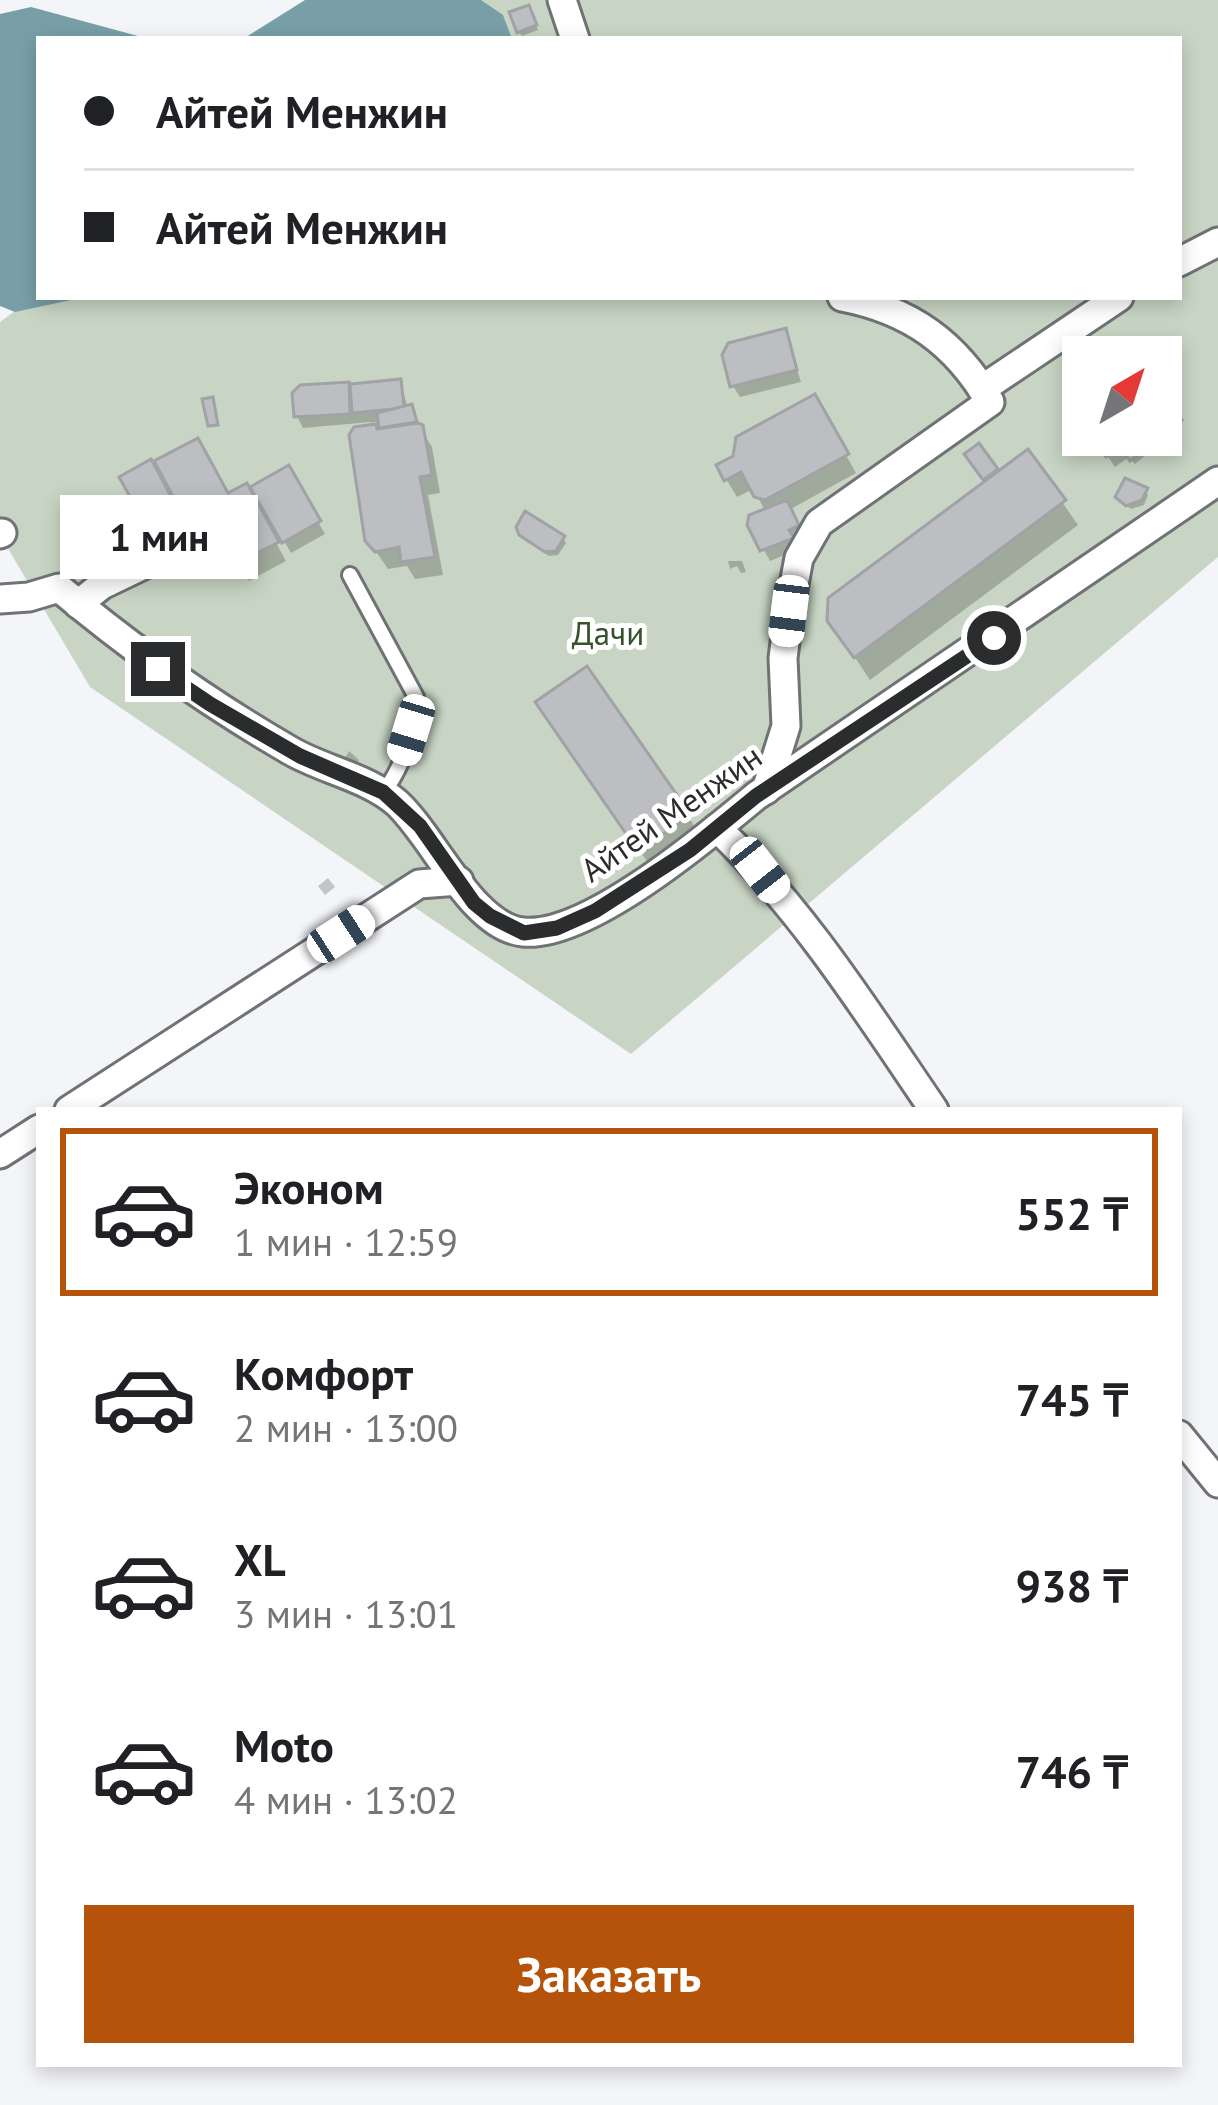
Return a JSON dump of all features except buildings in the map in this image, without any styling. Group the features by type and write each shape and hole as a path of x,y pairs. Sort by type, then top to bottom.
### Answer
{"street":[{"path":"562,0 574,36"},
{"path":"1182,260 1218,242"},
{"path":"766,790 787,726 783,658 800,558 819,523 990,402 970,367 935,334 899,312 853,300"},
{"path":"982,389 1115,300"},
{"name":"Айтей Менжин","path":"69,596 158,669 210,704 300,756 383,792 420,826 474,903 524,933 557,928 595,911 1218,481"},
{"path":"0,599 69,596 156,559"},
{"path":"717,828 760,870 810,934 932,1107"},
{"path":"74,1107 419,884 459,881"},
{"path":"0,1154 36,1131"},
{"path":"1182,1440 1218,1483"}],"lane":[{"path":"350,575 403,670 419,714 394,781 383,792"}],"green space":[{"name":"Дачи","path":"428,0 1218,0 1218,557 631,1054 90,687 0,535 0,322 36,295 36,300 1182,300 1182,36 380,36"}],"water":[{"path":"305,0 481,0 503,15 511,36 248,36"},
{"path":"31,7 138,36 36,36 36,300 71,300 15,312 0,306 0,14"}],"route":[{"path":"158,669 300,756 383,792 420,826 474,903 524,933 578,922 690,850 756,796 994,638"}]}
